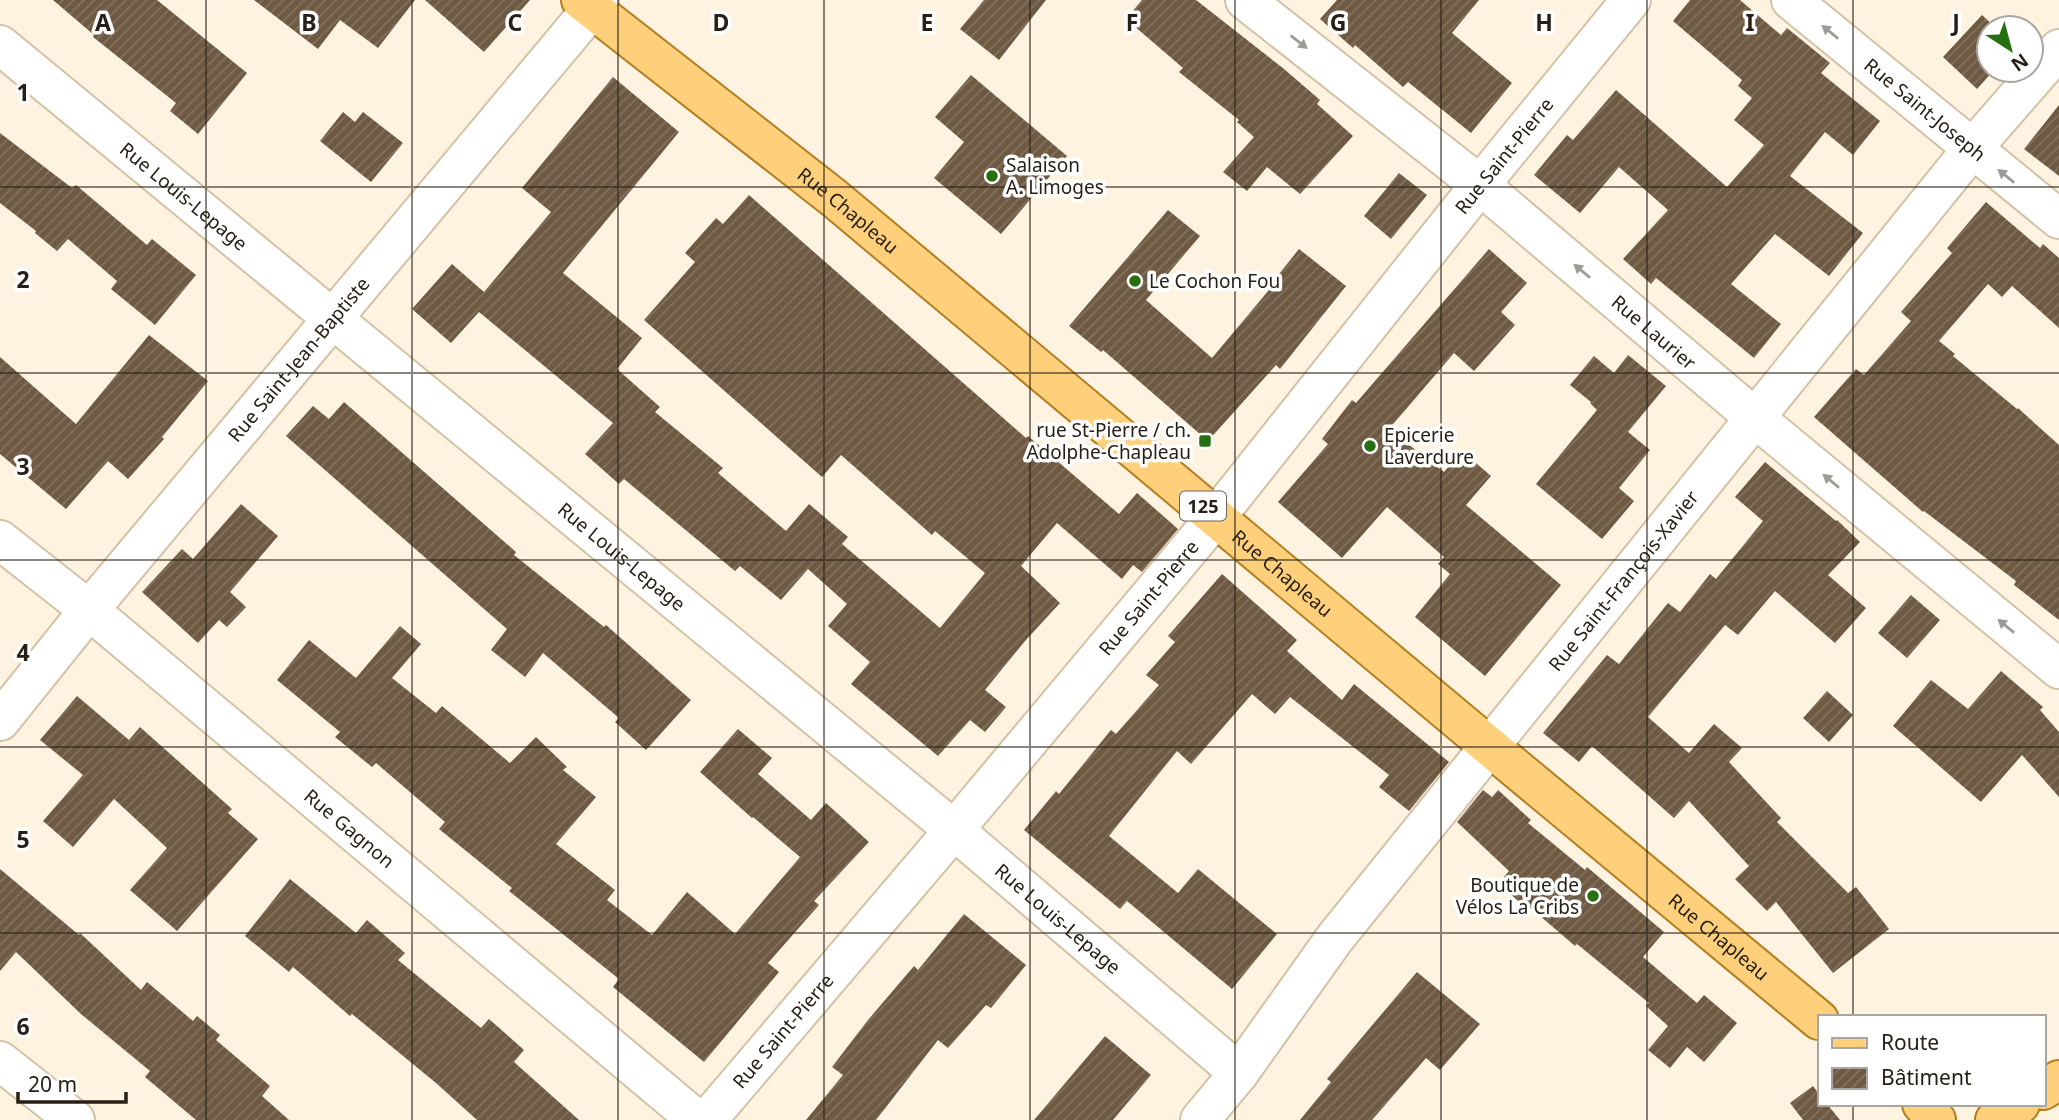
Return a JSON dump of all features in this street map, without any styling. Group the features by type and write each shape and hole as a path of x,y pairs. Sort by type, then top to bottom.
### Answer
{"main road":[{"name":"Rue Chapleau","path":"591,3 834,198 1818,1019"},
{"path":"1924,1106 1936,1120"},
{"path":"1995,1120 2017,1106"}],"street":[{"name":"Rue Laurier","path":"1245,0 1480,185 1755,418 2059,669"},
{"name":"Rue Saint-Pierre","path":"707,1120 1216,517 1631,0"},
{"name":"Rue Saint-Joseph","path":"1791,0 2059,219"},
{"name":"Rue Saint-Jean-Baptiste","path":"0,721 591,3"},
{"name":"Rue Louis-Lepage","path":"0,45 954,830 1239,1073"},
{"name":"Rue Saint-François-Xavier","path":"1200,1120 1239,1073 1335,938 1972,149 2059,49"},
{"name":"Rue Gagnon","path":"0,540 89,610 697,1120"},
{"path":"0,1061 75,1120"}],"building":[{"path":"53,0 157,0 247,73 198,134 170,111 176,103 93,37 94,35"},
{"path":"254,0 415,0 378,48 340,20 318,49"},
{"path":"425,0 530,0 484,52"},
{"path":"984,0 1046,0 999,60 960,29"},
{"path":"1142,0 1196,0 1320,100 1317,104 1353,136 1300,194 1267,167 1247,191 1223,172 1254,137 1237,122 1239,120 1179,72 1183,68 1126,19"},
{"path":"1337,0 1479,0 1452,33 1512,83 1471,133 1408,82 1403,87 1320,19"},
{"path":"1690,0 1740,0 1781,35 1787,28 1830,63 1821,73 1880,121 1853,155 1825,132 1790,176 1863,233 1829,276 1775,234 1731,284 1781,324 1754,358 1656,278 1651,284 1623,259 1668,210 1619,167 1580,213 1534,175 1567,135 1573,140 1616,90 1727,187 1764,145 1734,120 1752,98 1738,86 1742,80 1673,21"},
{"path":"1975,23 1975,84 1981,84 1977,89 1943,57"},
{"path":"971,75 1067,156 1001,234 934,178 964,142 935,117"},
{"path":"613,77 679,132 563,273 642,338 617,369 660,407 655,412 723,468 718,473 786,531 809,504 848,537 842,544 940,628 985,573 935,531 932,535 841,455 822,477 644,320 695,262 685,253 716,218 723,224 749,195 1026,438 1028,436 1119,514 1137,493 1178,529 1142,572 1133,565 1122,579 1057,523 1021,566 1060,603 985,690 1006,707 985,732 970,720 938,756 851,684 870,662 828,626 847,604 808,569 781,600 740,566 735,571 624,479 619,484 585,454 613,423 479,312 451,343 412,309 452,264 484,292 551,212 522,188"},
{"path":"2059,105 2059,176 2024,149"},
{"path":"343,112 355,122 363,112 403,143 371,182 320,141"},
{"path":"0,133 72,188 76,185 147,245 152,239 196,275 155,325 111,289 117,281 68,239 57,251 0,203"},
{"path":"1399,173 1427,195 1391,239 1364,216"},
{"path":"1986,202 2040,248 2043,244 2059,258 2059,328 2012,286 2002,297 1988,284 1939,341 1955,354 1953,356 2059,445 2059,620 2014,585 2016,581 1923,512 1814,417 1856,369 1864,375 1911,321 1901,312 1952,253 1947,248"},
{"path":"1168,210 1200,236 1146,300 1212,358 1269,290 1267,289 1299,249 1346,286 1280,369 1276,365 1208,441 1103,350 1101,352 1069,326"},
{"path":"1489,249 1527,283 1501,312 1515,325 1474,371 1454,353 1389,429 1444,472 1462,451 1491,476 1466,505 1561,585 1485,676 1415,617 1450,574 1438,564 1444,557 1387,507 1342,558 1278,502 1328,444 1322,439 1352,400 1356,403"},
{"path":"149,335 208,381 162,437 164,439 128,479 108,461 66,509 0,454 0,357 76,424"},
{"path":"1628,355 1666,386 1628,432 1650,450 1619,488 1634,501 1602,539 1536,484 1597,410 1570,385 1594,356 1614,373"},
{"path":"344,402 516,552 514,555 604,627 606,625 691,700 646,750 615,722 619,718 543,653 525,677 491,650 507,629 286,436 313,406 329,419"},
{"path":"1765,462 1860,542 1828,575 1866,608 1835,643 1775,591 1738,635 1725,625 1648,717 1689,753 1714,724 1742,748 1729,762 1781,818 1777,822 1848,893 1856,887 1889,929 1833,973 1776,902 1767,911 1735,879 1749,866 1689,801 1674,818 1592,746 1579,762 1543,733 1607,655 1619,664 1668,603 1680,612 1710,574 1716,579 1763,521 1735,497"},
{"path":"241,504 278,536 230,592 246,607 227,627 219,620 198,643 142,592 182,549 193,559"},
{"path":"1222,574 1297,640 1287,651 1342,700 1354,684 1449,762 1409,811 1379,787 1389,775 1290,697 1275,714 1252,694 1191,764 1177,751 1109,836 1178,893 1198,869 1277,934 1232,989 1127,901 1120,909 1024,830 1056,791 1059,794 1111,730 1116,734 1159,685 1146,675 1175,642 1168,636"},
{"path":"1911,595 1940,620 1907,658 1878,633"},
{"path":"400,626 421,644 392,678 436,713 442,706 510,763 536,737 567,767 563,770 596,797 556,844 615,890 607,900 652,935 687,892 735,934 800,857 700,772 738,729 772,758 758,774 811,820 826,803 869,842 814,901 819,905 768,963 779,972 704,1062 613,987 619,979 509,891 512,888 439,829 445,822 376,763 372,767 335,737 340,732 277,680 309,640 356,678"},
{"path":"2001,671 2043,707 2040,710 2059,732 2059,797 2022,755 1981,802 1893,726 1931,680 1968,709"},
{"path":"1827,691 1853,715 1829,742 1803,718"},
{"path":"77,696 129,740 140,727 232,809 228,813 258,839 177,931 130,890 167,848 114,799 73,847 43,821 83,775 40,740"},
{"path":"1483,790 1492,797 1498,790 1531,820 1528,823 1585,870 1587,867 1664,932 1643,957 1697,1003 1704,995 1737,1023 1704,1062 1687,1047 1670,1068 1648,1050 1668,1026 1646,1006 1649,1003 1498,884 1509,871 1457,822"},
{"path":"0,869 79,935 80,933 141,990 147,982 193,1021 197,1016 220,1035 216,1040 270,1086 262,1096 289,1120 196,1120 145,1077 150,1071 81,1014 16,952 0,971"},
{"path":"290,879 356,933 367,920 405,953 398,960 481,1028 489,1019 524,1050 514,1062 579,1120 477,1120 436,1083 352,1014 350,1016 293,967 289,972 245,936"},
{"path":"964,914 1026,965 991,1008 986,1005 948,1048 938,1040 876,1120 806,1120 843,1075 832,1067 868,1020 914,966 918,970"},
{"path":"1417,972 1480,1024 1440,1070 1426,1058 1372,1120 1300,1120 1331,1082 1327,1079"},
{"path":"1105,1036 1151,1075 1113,1120 1034,1120"},
{"path":"1813,1086 1818,1093 1818,1106 1829,1106 1840,1120 1803,1120 1790,1103"}],"place":[{"name":"Salaison A. Limoges","path":"992,176"},
{"name":"Le Cochon Fou","path":"1135,281"},
{"name":"rue St-Pierre / ch. Adolphe-Chapleau","path":"1205,441"},
{"name":"Epicerie Laverdure","path":"1370,446"},
{"name":"Boutique de Vélos La Cribs","path":"1593,896"}]}
